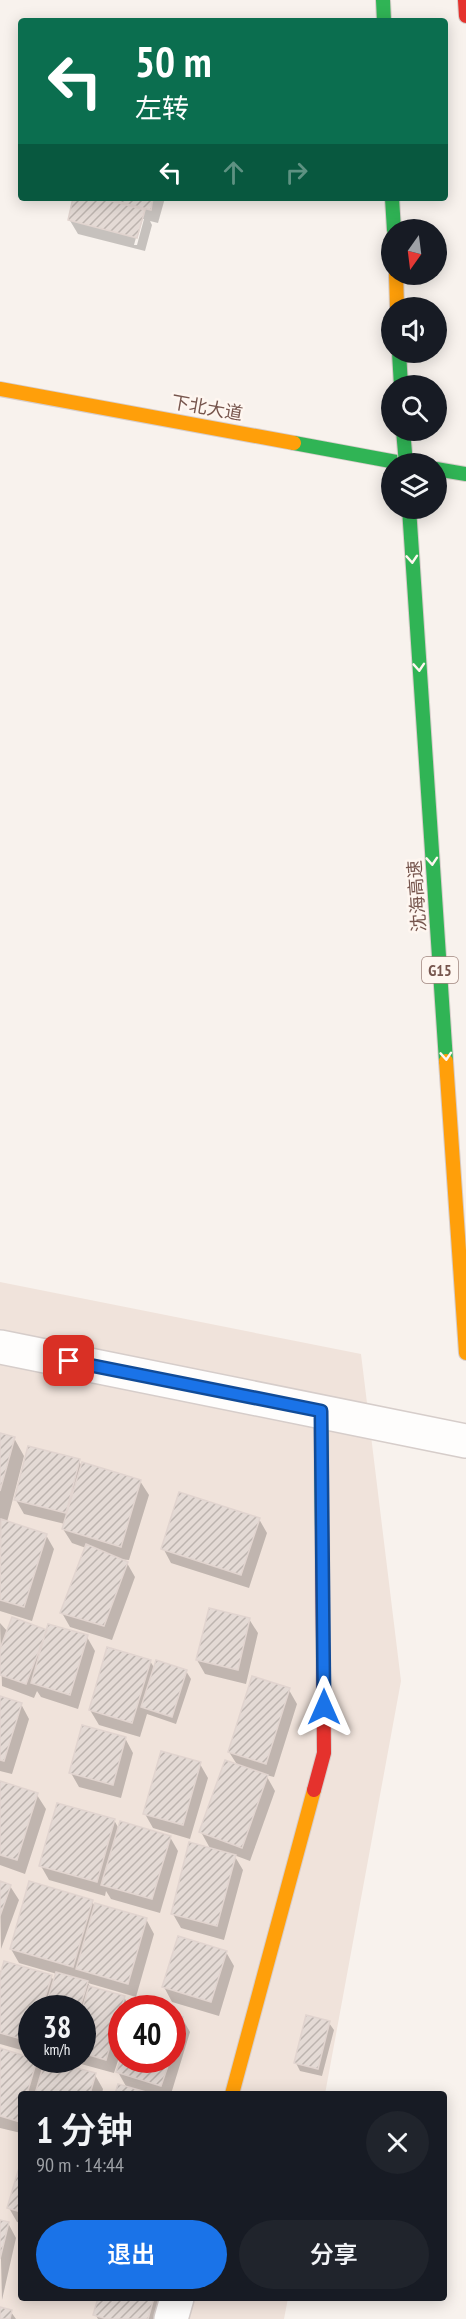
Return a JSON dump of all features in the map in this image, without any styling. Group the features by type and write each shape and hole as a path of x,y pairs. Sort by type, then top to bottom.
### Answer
{"main road":[{"path":"383,0 384,18"},
{"path":"465,0 466,16"},
{"path":"392,201 393,219"},
{"name":"下北大道","path":"0,389 381,459"},
{"path":"447,471 466,474"},
{"name":"沈海高速","path":"409,519 466,1353"},
{"path":"233,2091 324,1753 321,1411"}],"street":[{"path":"0,1347 466,1441"},
{"path":"171,2319 176,2301"}],"shaded area":[{"path":"0,1282 361,1354 401,1681 326,2091 18,2091 18,2301 287,2301 284,2319 0,2319"}],"building":[{"path":"72,201 111,201 145,210 137,238 68,220"},
{"path":"116,201 152,201 151,210"},
{"path":"0,1433 15,1437 0,1491"},
{"path":"28,1446 80,1459 66,1513 14,1500"},
{"path":"82,1462 141,1480 121,1547 62,1529"},
{"path":"179,1492 260,1518 241,1575 161,1549"},
{"path":"1,1519 47,1534 24,1607 0,1600"},
{"path":"86,1544 128,1562 104,1626 60,1613"},
{"path":"209,1608 250,1618 238,1670 196,1660"},
{"path":"12,1617 47,1630 26,1684 0,1675 0,1649"},
{"path":"48,1624 88,1635 70,1695 31,1683"},
{"path":"107,1647 151,1660 132,1723 89,1710"},
{"path":"156,1660 187,1670 172,1717 141,1707"},
{"path":"252,1676 290,1688 266,1764 228,1752"},
{"path":"0,1696 22,1703 4,1761 0,1760"},
{"path":"82,1725 126,1737 113,1785 69,1773"},
{"path":"161,1751 201,1762 183,1825 143,1814"},
{"path":"225,1760 268,1775 242,1848 199,1832"},
{"path":"0,1781 38,1793 17,1860 0,1855"},
{"path":"57,1803 115,1819 97,1882 39,1866"},
{"path":"120,1821 171,1836 152,1899 101,1885"},
{"path":"189,1842 236,1855 217,1926 171,1914"},
{"path":"0,1881 11,1885 0,1916"},
{"path":"29,1881 93,1900 73,1967 10,1949"},
{"path":"95,1903 147,1918 128,1984 76,1969"},
{"path":"178,1936 227,1951 211,2002 162,1987"},
{"path":"4,1961 52,1975 46,1995 18,1995 18,2038 0,2033 0,1975"},
{"path":"56,1972 88,1981 84,1995 49,1995"},
{"path":"89,1986 121,1995 108,1995 106,2060 96,2057 96,1995 86,1995"},
{"path":"306,2015 330,2021 318,2069 294,2063"},
{"path":"0,2048 18,2054 18,2073 33,2073 28,2091 18,2091 18,2121 0,2116"},
{"path":"41,2073 96,2073 91,2091 36,2091"},
{"path":"119,2073 166,2073 161,2086"},
{"path":"118,2084 142,2091 116,2091"},
{"path":"18,2171 18,2211 7,2208"},
{"path":"0,2220 9,2222 0,2259"},
{"path":"97,2301 153,2301 148,2319 107,2319 93,2315"},
{"path":"0,2307 12,2310 10,2319 0,2319"}],"traffic: fast":[{"path":"383,0 384,18"},
{"path":"392,201 393,219"},
{"path":"400,363 400,375"},
{"path":"404,441 405,453"},
{"path":"294,443 381,459"},
{"path":"447,471 466,474"},
{"path":"410,519 446,1061"},
{"path":"321,1411 322,1529"}],"traffic: slow":[{"path":"396,285 397,297"},
{"path":"0,389 294,443"},
{"path":"446,1061 466,1353"},
{"path":"233,2091 314,1790"}],"traffic: jam":[{"path":"465,0 466,16"},
{"path":"314,1790 324,1753 322,1529"}],"route":[{"path":"69,1361 321,1411 324,1707"}]}
